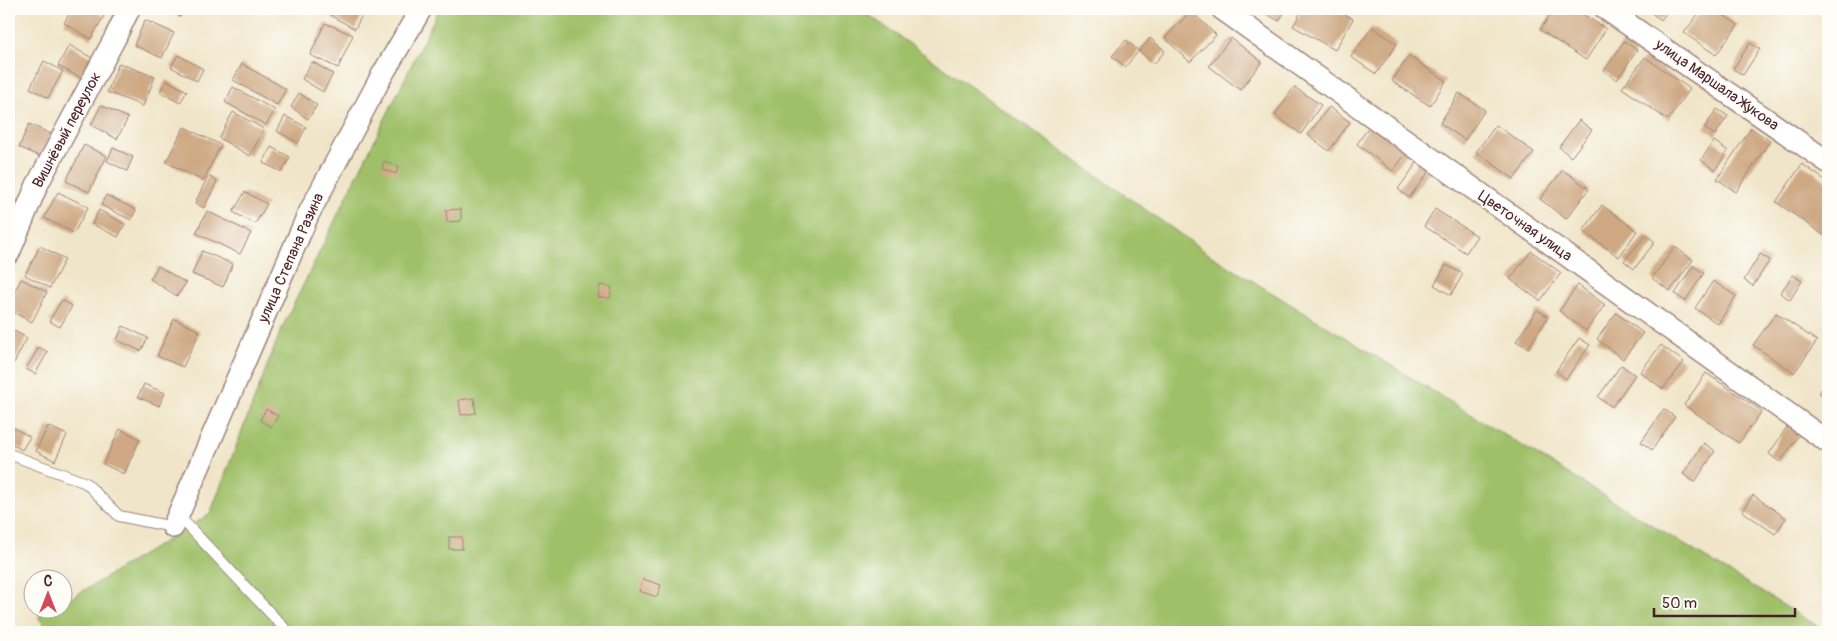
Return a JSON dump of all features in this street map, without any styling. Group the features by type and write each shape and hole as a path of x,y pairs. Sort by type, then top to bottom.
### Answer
{"street":[{"name":"Вишнёвый переулок","path":"9,253 37,185 111,47 129,9"},
{"name":"улица Степана Разина","path":"175,521 308,215 381,77 421,9"},
{"name":"Цветочная улица","path":"1222,9 1828,442"},
{"name":"улица Маршала Жукова","path":"1606,9 1828,162"}],"lane":[{"path":"9,454 86,482 118,516 175,521 288,632"}],"green space":[{"path":"439,9 860,9 1210,255 1827,632 50,632 39,618 72,618 72,598 210,514 281,330"}],"building":[{"path":"72,9 90,9 104,16 91,39 64,23"},
{"path":"167,9 185,9 180,17"},
{"path":"334,9 362,9 360,12 363,13 355,29 330,15"},
{"path":"1268,9 1286,9 1279,21 1265,13"},
{"path":"1303,9 1335,9 1353,19 1335,50 1293,26"},
{"path":"1554,9 1575,9 1606,29 1586,60 1540,30"},
{"path":"1646,9 1669,9 1661,20"},
{"path":"1702,9 1715,9 1738,25 1716,55 1684,33"},
{"path":"1191,11 1216,35 1190,62 1165,38"},
{"path":"145,20 174,33 162,58 134,45"},
{"path":"325,23 353,35 338,68 310,55"},
{"path":"1372,27 1397,44 1376,74 1351,57"},
{"path":"1150,38 1165,51 1154,64 1139,51"},
{"path":"1231,38 1262,62 1240,90 1209,66"},
{"path":"1126,40 1139,51 1125,67 1112,56"},
{"path":"1624,41 1637,50 1617,80 1604,71"},
{"path":"1750,43 1760,49 1743,75 1733,69"},
{"path":"69,45 92,58 81,78 58,66"},
{"path":"178,55 203,69 197,81 171,67"},
{"path":"1409,56 1446,81 1430,106 1392,81"},
{"path":"1645,57 1690,89 1668,120 1622,88"},
{"path":"44,61 63,71 48,98 30,88"},
{"path":"312,62 333,74 323,92 302,79"},
{"path":"119,63 155,77 143,106 107,92"},
{"path":"242,64 286,89 277,105 233,80"},
{"path":"166,80 187,91 180,103 160,92"},
{"path":"233,87 275,110 266,125 225,102"},
{"path":"1294,87 1321,105 1301,134 1275,115"},
{"path":"299,93 317,105 308,119 291,107"},
{"path":"1459,93 1485,110 1465,140 1440,123"},
{"path":"1828,102 1828,113 1823,109"},
{"path":"101,105 128,118 117,139 91,125"},
{"path":"1329,107 1350,122 1329,151 1308,135"},
{"path":"1717,109 1728,116 1715,135 1704,128"},
{"path":"233,112 264,129 250,156 219,138"},
{"path":"285,116 306,127 298,143 277,131"},
{"path":"1579,120 1592,130 1571,157 1559,147"},
{"path":"29,124 51,134 41,157 19,147"},
{"path":"1371,124 1408,151 1393,171 1357,144"},
{"path":"1496,125 1534,152 1514,179 1476,152"},
{"path":"184,127 221,145 203,181 166,162"},
{"path":"1751,128 1770,141 1736,192 1717,179"},
{"path":"1714,141 1728,151 1715,170 1701,160"},
{"path":"9,143 14,145 9,156"},
{"path":"84,145 107,156 89,192 66,181"},
{"path":"271,147 290,157 282,172 263,163"},
{"path":"113,148 133,157 127,171 107,161"},
{"path":"1419,160 1431,169 1409,198 1398,189"},
{"path":"384,161 399,166 396,174 382,169"},
{"path":"1802,164 1828,182 1828,238 1776,202"},
{"path":"1563,170 1589,189 1566,219 1540,199"},
{"path":"208,176 217,181 204,208 195,203"},
{"path":"58,192 88,207 74,233 44,218"},
{"path":"245,192 267,204 255,224 233,212"},
{"path":"9,195 18,201 9,215"},
{"path":"106,195 136,210 131,220 101,205"},
{"path":"1602,205 1637,231 1619,257 1583,231"},
{"path":"461,209 461,221 447,222 446,210"},
{"path":"1435,209 1477,236 1466,253 1424,226"},
{"path":"99,210 125,224 118,237 92,224"},
{"path":"207,211 251,233 240,254 196,233"},
{"path":"1646,235 1655,242 1634,269 1624,261"},
{"path":"40,246 65,259 50,288 25,275"},
{"path":"1675,247 1693,260 1670,291 1652,278"},
{"path":"202,251 233,264 223,287 192,274"},
{"path":"1531,251 1561,273 1540,301 1510,279"},
{"path":"1760,254 1770,260 1753,286 1744,280"},
{"path":"1446,265 1463,274 1451,295 1434,285"},
{"path":"158,266 186,283 177,296 150,279"},
{"path":"1693,266 1704,273 1685,301 1675,294"},
{"path":"1793,275 1802,281 1790,300 1780,293"},
{"path":"21,279 47,292 32,322 9,310 9,302"},
{"path":"1713,281 1736,296 1718,324 1695,308"},
{"path":"600,285 612,287 610,298 598,297"},
{"path":"1578,285 1605,305 1586,331 1559,311"},
{"path":"62,300 72,306 60,327 49,321"},
{"path":"1537,310 1548,317 1528,348 1516,341"},
{"path":"1616,313 1643,333 1623,359 1597,339"},
{"path":"1776,313 1817,341 1794,373 1753,345"},
{"path":"174,319 200,331 183,367 157,356"},
{"path":"123,326 148,338 141,351 117,340"},
{"path":"9,328 27,338 14,363 9,360"},
{"path":"1579,338 1590,345 1566,379 1556,371"},
{"path":"1661,345 1684,362 1663,389 1640,372"},
{"path":"39,347 48,352 35,374 26,369"},
{"path":"1621,365 1635,375 1612,407 1598,397"},
{"path":"1706,373 1762,411 1739,443 1684,405"},
{"path":"1828,379 1828,399 1819,393"},
{"path":"144,384 165,393 159,406 138,397"},
{"path":"474,398 476,413 461,415 459,400"},
{"path":"266,409 278,416 271,427 260,420"},
{"path":"1664,409 1675,417 1652,450 1641,442"},
{"path":"1789,424 1801,432 1780,462 1769,454"},
{"path":"9,425 30,437 22,450 9,442"},
{"path":"48,426 67,435 55,461 36,451"},
{"path":"120,429 140,439 124,474 103,464"},
{"path":"1704,443 1715,451 1695,482 1683,474"},
{"path":"1753,495 1786,518 1775,534 1742,511"},
{"path":"449,537 462,537 462,549 449,549"},
{"path":"643,579 661,585 657,597 639,591"}]}
